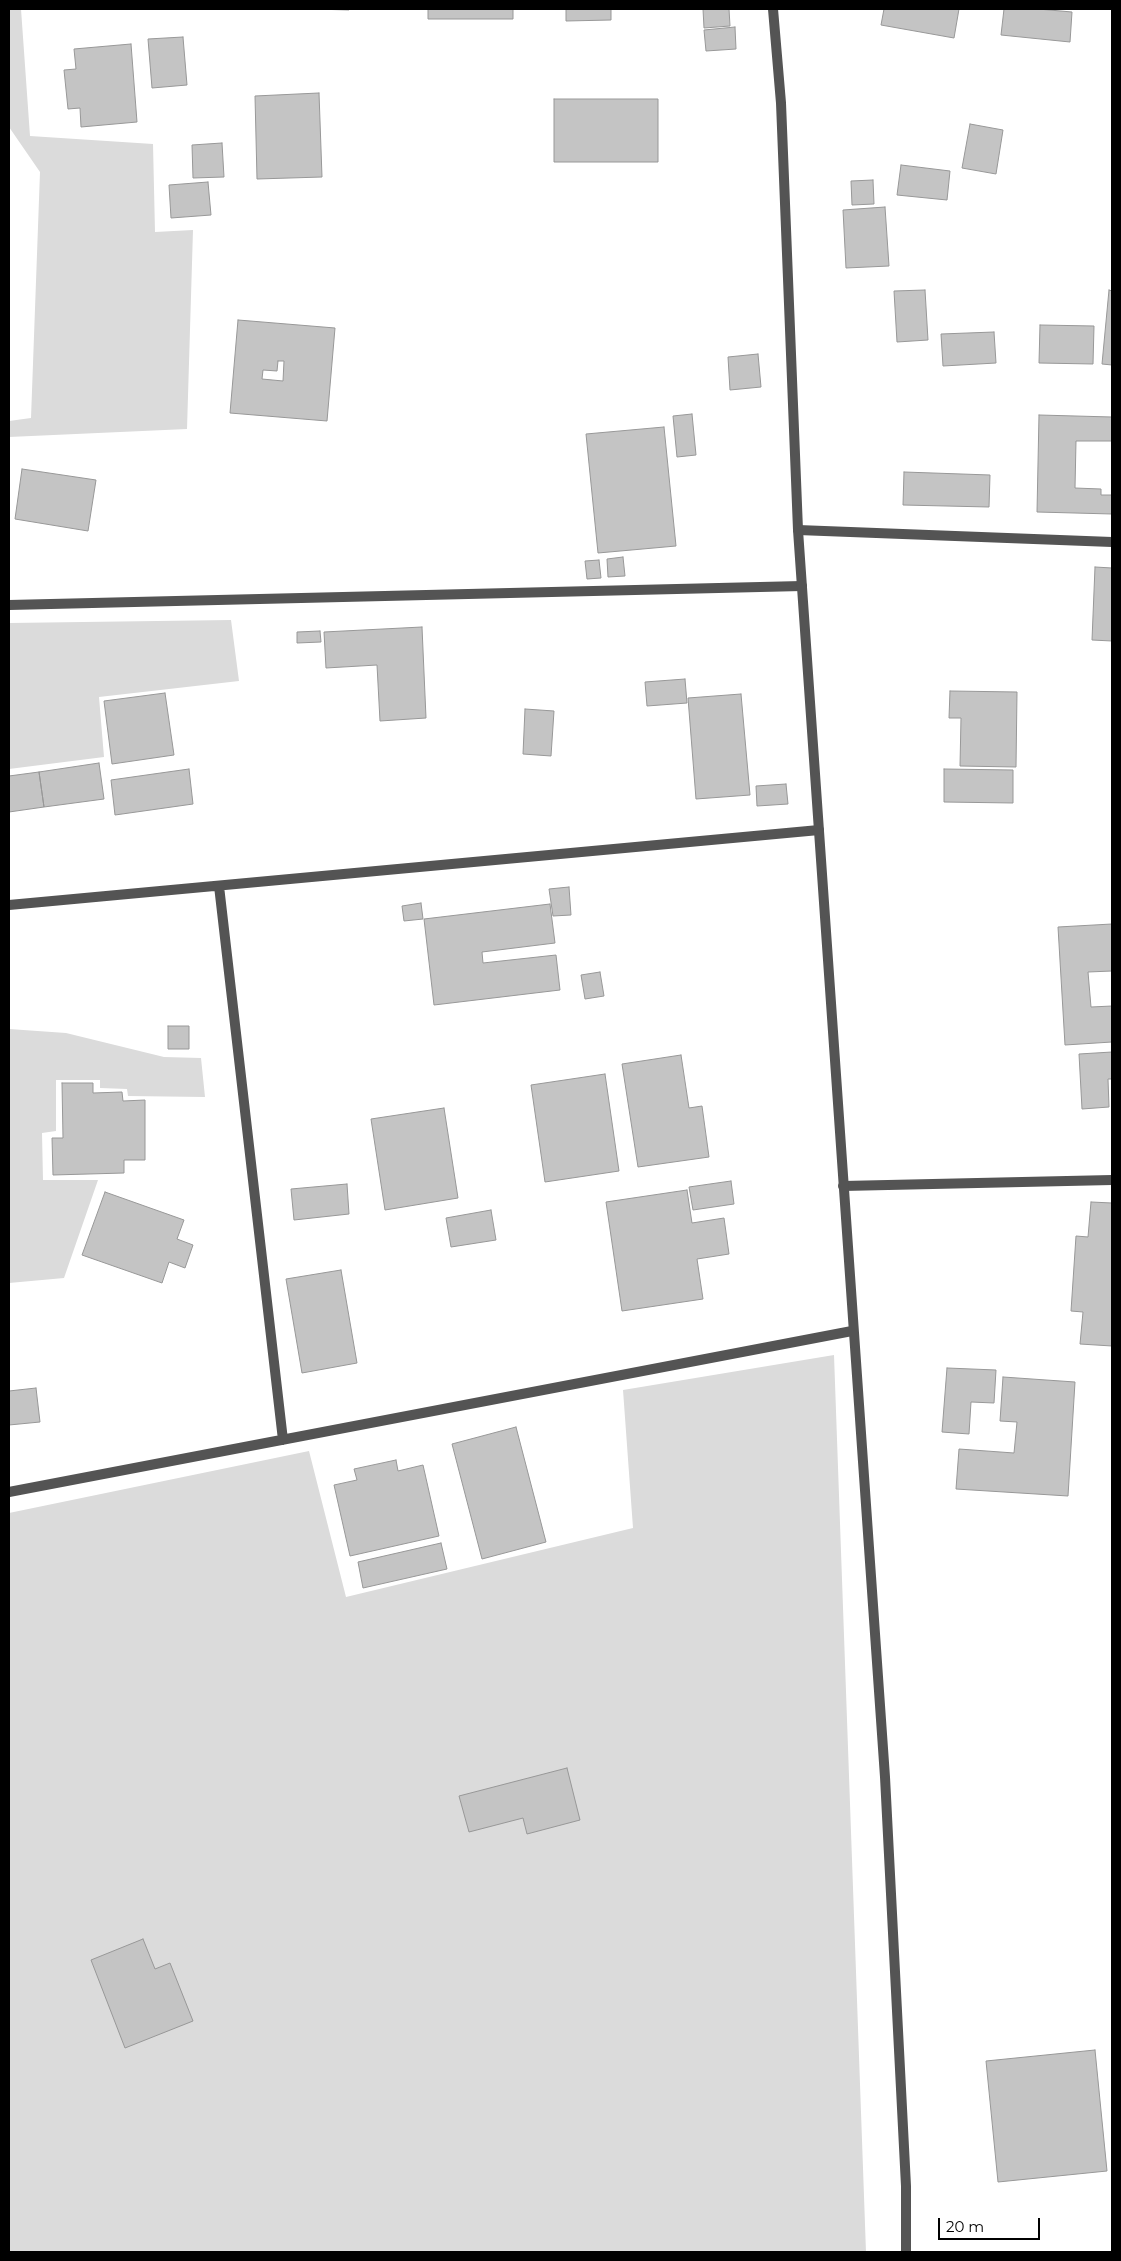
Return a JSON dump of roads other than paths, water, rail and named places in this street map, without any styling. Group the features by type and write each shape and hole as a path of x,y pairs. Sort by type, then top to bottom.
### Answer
{"street":[{"path":"773,9 782,113 798,530 852,1331 885,1777 906,2186 906,2252"},
{"path":"798,530 1112,542"},
{"path":"9,605 802,586"},
{"path":"9,905 818,830"},
{"path":"219,886 283,1440"},
{"path":"843,1186 1112,1180"},
{"path":"9,1492 852,1331"}]}
